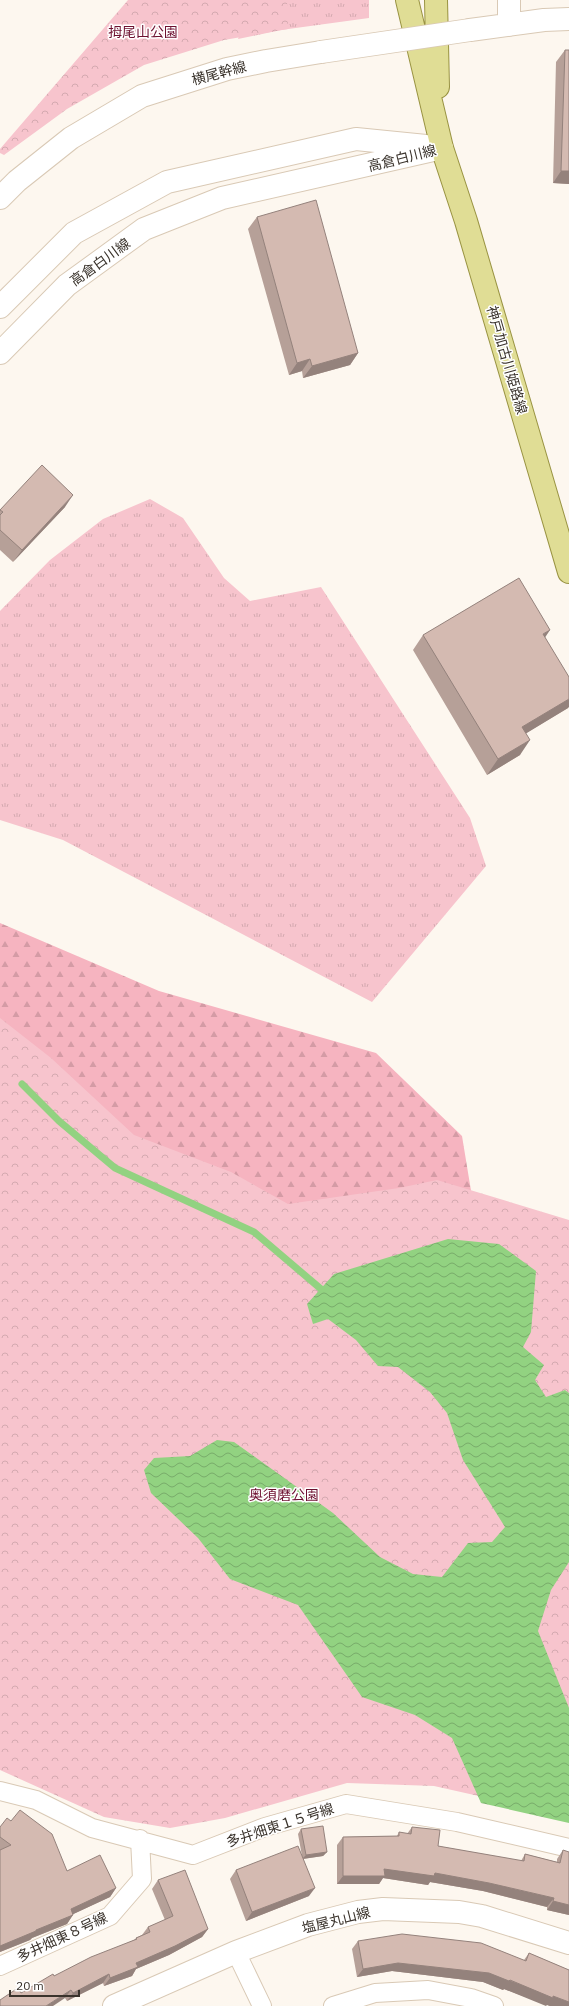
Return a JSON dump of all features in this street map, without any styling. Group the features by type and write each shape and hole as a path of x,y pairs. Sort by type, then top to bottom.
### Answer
{"main road":[{"name":"神戸加古川姫路線","path":"407,0 442,148 468,228 569,572"},
{"name":"神戸加古川姫路線","path":"436,0 437,59 442,148"}],"street":[{"path":"509,0 509,24"},
{"name":"横尾幹線","path":"0,198 17,181 71,138 142,96 227,70 266,61 509,24 569,19"},
{"name":"高倉白川線","path":"0,307 74,233 167,182 356,139 442,148"},
{"name":"高倉白川線","path":"0,353 67,285 144,230 222,198 442,148"},
{"name":"多井畑東１５号線","path":"0,1791 36,1800 92,1828 140,1839 193,1854 265,1827 346,1804 457,1822 569,1848"},
{"name":"多井畑東８号線","path":"0,1966 110,1916 142,1879 140,1839"},
{"name":"塩屋丸山線","path":"114,2006 236,1952 328,1919 383,1909 433,1910 482,1916 569,1942"},
{"path":"236,1952 262,2006"},
{"path":"333,2006 375,1993 428,1990 471,1998 494,2006"}],"green space":[{"name":"拇尾山公園","path":"128,0 287,0 288,29 224,40 144,65 67,109 4,155 0,153 0,149"},
{"path":"286,0 369,0 369,18 281,30 238,39 241,30"},
{"path":"150,499 183,518 224,578 250,601 321,587 470,818 486,866 372,1002 63,840 0,820 0,611 50,560 103,519"},
{"path":"0,923 159,991 376,1053 462,1136 475,1215 0,1644"},
{"name":"奥須磨公園","path":"0,1018 51,1058 134,1135 231,1172 288,1204 399,1188 437,1180 569,1220 569,1816 434,1786 347,1783 225,1818 170,1828 104,1817 0,1770"}],"water":[{"path":"448,1239 499,1244 536,1271 531,1332 523,1347 544,1365 535,1380 546,1397 565,1390 569,1393 569,1562 551,1590 538,1631 569,1708 569,1823 481,1803 452,1738 415,1715 362,1697 298,1605 230,1579 198,1538 151,1493 144,1470 154,1458 190,1456 217,1440 234,1442 333,1513 380,1557 413,1574 442,1577 468,1543 492,1542 505,1527 463,1460 447,1413 430,1392 398,1367 378,1366 356,1340 328,1319 313,1324 307,1304 334,1274"}],"building":[{"path":"565,50 569,50 569,171 561,171"},
{"path":"316,200 358,353 312,366 310,359 297,363 257,217"},
{"path":"42,465 73,495 22,550 0,530 0,515 3,512 0,510"},
{"path":"519,578 550,630 543,634 569,677 569,699 522,727 530,740 498,759 423,635"},
{"path":"20,1810 52,1834 67,1871 100,1855 116,1888 71,1909 73,1915 0,1946 0,1850 11,1845 0,1837 0,1827 7,1818 11,1821"},
{"path":"323,1826 327,1852 306,1855 301,1829"},
{"path":"412,1827 440,1830 438,1846 524,1861 525,1854 560,1863 563,1850 569,1852 569,1905 553,1901 554,1898 489,1883 435,1873 434,1876 384,1869 385,1876 343,1876 343,1837 399,1836 399,1832 411,1834"},
{"path":"298,1846 315,1888 252,1912 236,1870"},
{"path":"185,1870 208,1929 175,1946 136,1963 138,1967 110,1978 109,1974 73,1993 71,1990 46,2006 0,2006 0,2000 18,1988 21,1993 53,1974 54,1976 91,1957 137,1939 136,1938 150,1932 148,1927 173,1916 158,1880"},
{"path":"402,1934 481,1943 526,1961 529,1953 569,1970 569,2002 553,1996 553,1998 489,1973 398,1963 363,1969 358,1941"}],"waterway":[{"path":"22,1084 59,1121 115,1168 254,1232 321,1289"}]}
